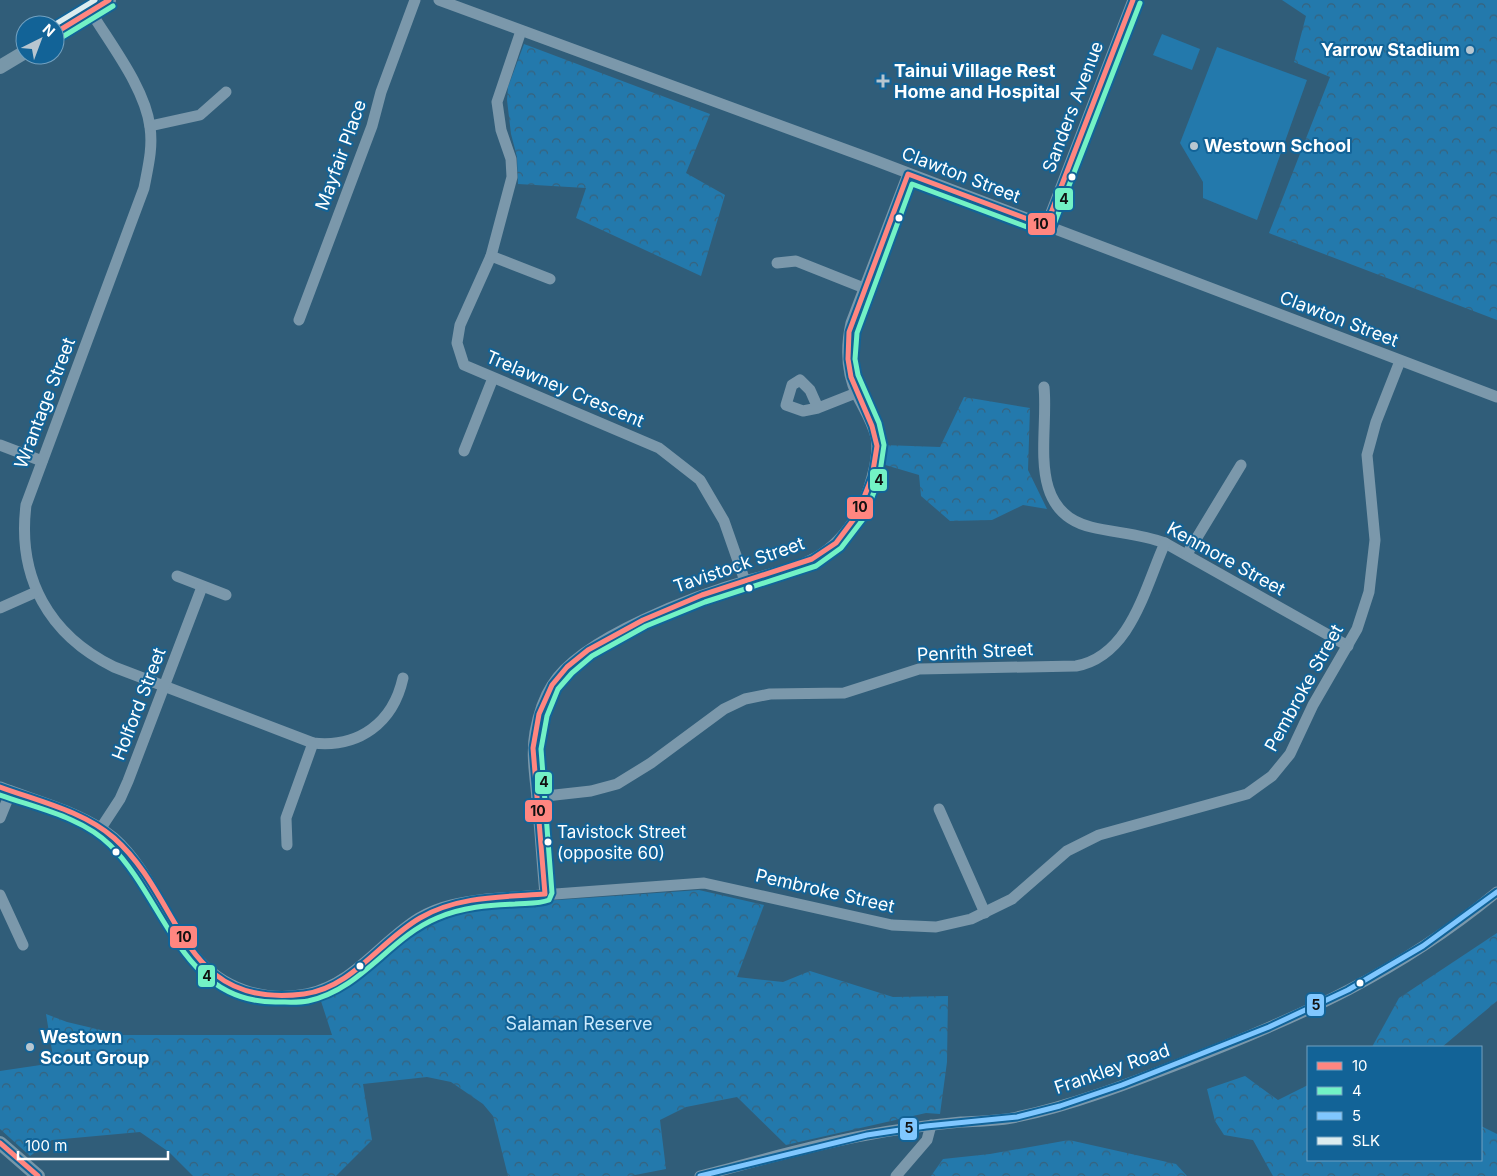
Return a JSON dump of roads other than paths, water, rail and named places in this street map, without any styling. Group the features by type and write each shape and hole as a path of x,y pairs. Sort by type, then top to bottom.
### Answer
{"main road":[{"path":"65,28 105,1"},
{"path":"0,67 15,58"},
{"path":"0,1143 38,1176"}],"street":[{"name":"Mayfair Place","path":"299,320 372,126 381,92 415,0"},
{"name":"Clawton Street","path":"439,0 908,174 1497,397"},
{"name":"Sanders Avenue","path":"1046,226 1133,0"},
{"name":"Wrantage Street","path":"91,12 141,94 150,126 151,157 144,188 26,505 26,552 36,592 56,623 81,648 114,667 313,743 348,742 372,730 392,710 404,678"},
{"name":"Trelawney Crescent","path":"521,31 497,102 501,130 511,158 512,177 491,256 460,325 457,343 464,365 659,448 700,480 724,521 745,581"},
{"path":"150,126 200,114 226,92"},
{"name":"Tavistock Street","path":"545,894 533,758 534,733 542,705 552,683 588,650 658,612 687,599 807,564 833,546 858,514 877,456 876,438 869,415 856,393 848,365 847,340 864,288 908,174"},
{"path":"491,256 550,279"},
{"path":"776,263 796,261 864,288"},
{"name":"Pembroke Street","path":"5,789 101,828 140,867 182,940 199,962 218,978 235,987 269,996 306,994 324,989 345,979 418,918 454,903 545,894 704,883 892,925 936,927 955,924 985,913 1012,899 1053,862 1083,842 1118,829 1231,800 1261,785 1272,776 1290,754 1313,704 1357,628 1369,592 1373,564 1374,520 1367,456 1376,422 1400,360"},
{"path":"464,451 493,378"},
{"name":"Kenmore Street","path":"1044,387 1046,406 1043,470 1048,490 1060,508 1074,520 1091,527 1145,536 1165,543 1188,554 1234,583 1348,646"},
{"path":"818,408 856,393"},
{"path":"0,445 42,460"},
{"path":"1188,554 1241,465"},
{"name":"Penrith Street","path":"537,797 592,791 617,784 651,763 724,709 746,699 770,694 844,693 919,669 1076,666 1096,661 1116,644 1130,625 1165,543"},
{"path":"177,576 226,596"},
{"name":"Holford Street","path":"101,828 124,790 202,587"},
{"path":"0,608 36,592"},
{"path":"287,845 286,818 313,743"},
{"path":"0,818 5,789"},
{"path":"939,809 985,913"},
{"name":"Frankley Road","path":"700,1176 866,1135 930,1125 1014,1118 1043,1111 1129,1083 1310,1011 1390,968 1441,937 1497,892"},
{"path":"0,895 23,945"},
{"path":"896,1176 927,1140 930,1125"}],"place":[{"name":"Yarrow Stadium","path":"1470,50"},
{"name":"Tainui Village Rest Home and Hospital","path":"883,81"},
{"name":"Westown School","path":"1194,146"},
{"name":"Tavistock Street (opposite 60)","path":"548,842"},
{"name":"Westown Scout Group","path":"30,1047"}],"park label":[{"name":"Salaman Reserve","path":"579,1024"}]}
